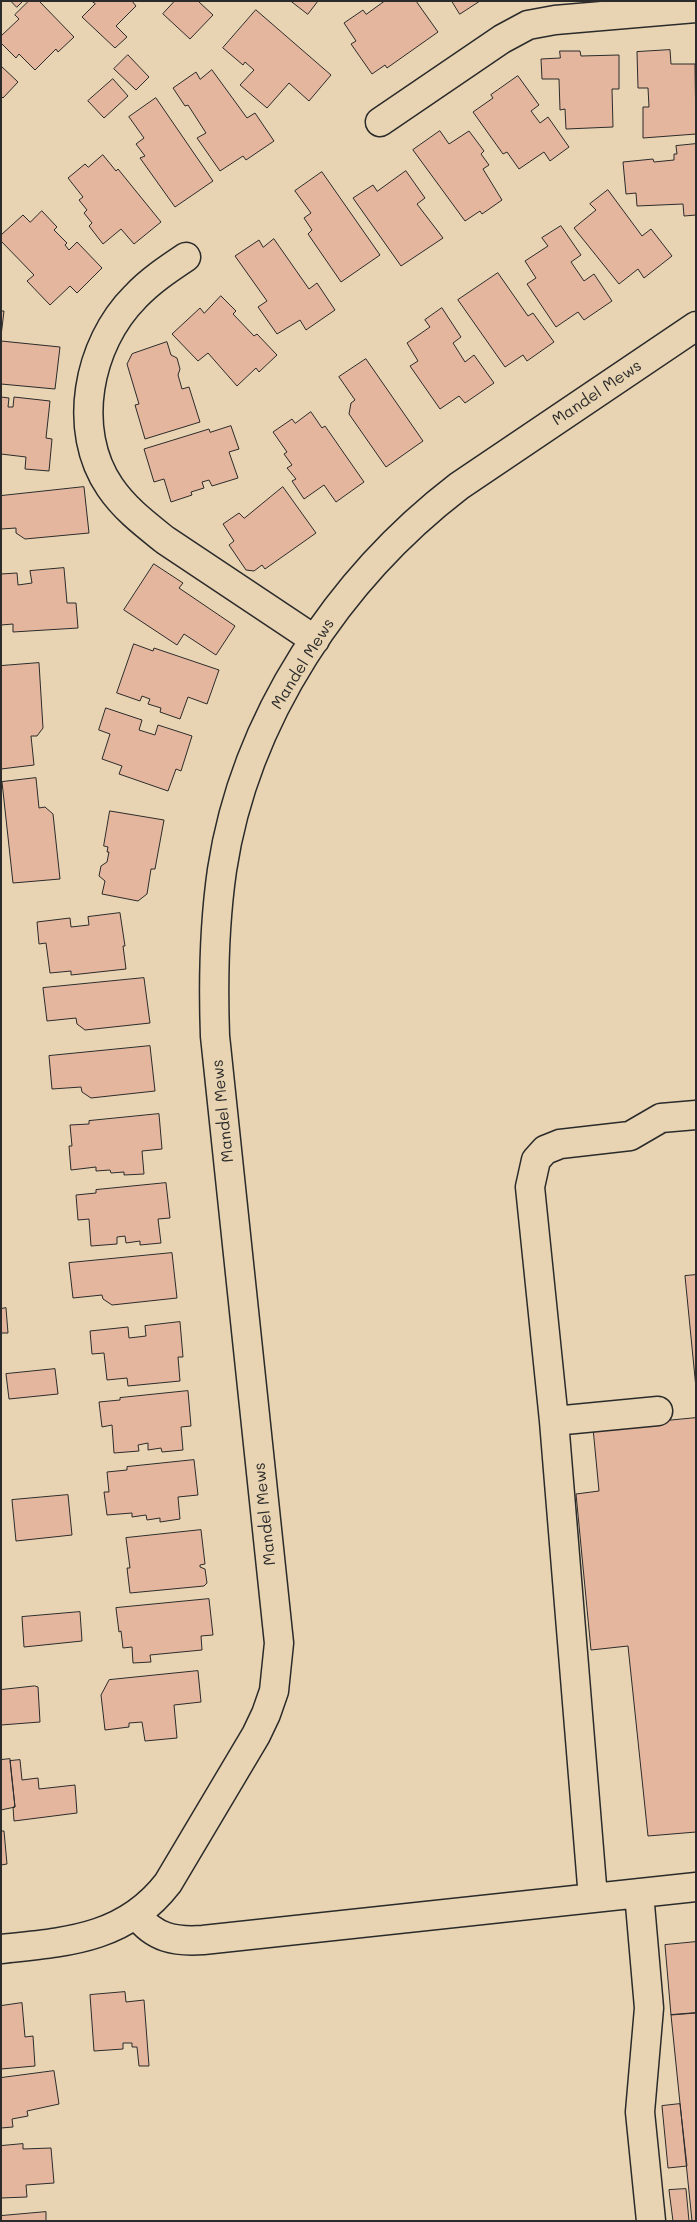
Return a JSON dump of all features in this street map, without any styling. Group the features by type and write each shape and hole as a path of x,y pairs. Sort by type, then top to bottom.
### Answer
{"street":[{"path":"380,122 502,39 528,25 555,20 696,8"},
{"path":"186,257 151,281 134,297 116,319 100,350 92,374 89,419 99,465 109,486 124,505 142,522 165,540 315,640"},
{"name":"Mandel Mews","path":"1,1949 81,1938 114,1928 137,1915 154,1901 168,1883 256,1735 274,1691 278,1669 278,1643 215,1036 213,984 214,943 222,869 236,808 258,744 282,691 315,640 371,566 428,510 469,479 696,326"},
{"path":"593,1898 554,1421 530,1186 536,1160 545,1150 560,1144 630,1136 662,1118 696,1115"},
{"path":"554,1421 658,1411"},
{"path":"137,1915 152,1932 163,1937 187,1941 696,1887"},
{"path":"639,1893 649,2008 640,2112 651,2221"}],"building":[{"path":"11,1 23,1 17,7"},
{"path":"29,1 39,1 74,37 58,52 56,49 35,70 19,54 16,58 1,43 1,36 19,19 15,15"},
{"path":"92,1 132,1 136,6 116,26 127,37 115,48 82,17 95,4"},
{"path":"175,1 198,1 213,15 190,39 163,14"},
{"path":"291,1 318,1 308,14"},
{"path":"385,1 416,1 438,32 387,68 385,65 372,74 351,44 356,41 344,23 363,10 366,14"},
{"path":"452,1 480,1 460,14"},
{"path":"256,10 331,75 309,101 289,83 267,108 240,85 254,70 245,62 243,65 223,48"},
{"path":"670,50 671,64 695,64 696,134 643,138 643,107 649,107 648,88 638,88 637,52"},
{"path":"560,51 580,51 581,56 619,55 619,89 612,89 613,127 566,129 565,109 560,110 559,79 542,79 541,59 560,58"},
{"path":"128,55 149,77 136,90 114,69"},
{"path":"1,66 18,82 3,98 1,96"},
{"path":"212,70 247,118 255,113 274,141 246,160 243,156 220,171 197,138 206,133 188,105 185,106 173,88 196,72 200,79"},
{"path":"518,76 539,105 531,111 540,123 548,117 569,147 550,161 544,152 519,169 507,152 503,154 473,112 493,98 491,95"},
{"path":"113,79 128,96 104,118 88,101"},
{"path":"156,98 213,181 175,207 140,158 145,156 136,144 144,138 129,117"},
{"path":"440,131 449,144 469,131 484,151 481,154 489,165 483,169 502,200 482,214 480,211 465,221 413,150"},
{"path":"696,144 696,215 684,216 683,204 637,206 636,193 626,194 623,162 653,159 654,162 674,160 674,154 677,154 676,146"},
{"path":"103,155 116,171 118,169 161,222 134,244 121,229 103,244 89,226 92,223 84,213 87,210 79,200 83,197 68,178 85,164 88,167"},
{"path":"406,171 425,198 417,204 443,238 401,266 353,198 373,185 377,191"},
{"path":"322,172 380,255 341,282 308,234 312,230 304,218 311,213 295,191"},
{"path":"608,190 642,236 651,229 672,256 644,278 638,269 619,284 574,228 596,210 590,204"},
{"path":"42,211 57,227 54,230 67,243 65,245 69,250 77,242 102,268 77,293 70,286 50,305 27,281 34,275 1,241 1,235 23,215 30,222"},
{"path":"561,226 581,255 571,262 584,281 594,274 612,301 584,320 578,312 556,327 527,284 536,278 525,261 548,246 542,238"},
{"path":"274,239 309,289 317,283 335,310 306,330 300,320 277,334 258,307 267,301 235,256 259,240 263,247"},
{"path":"498,273 528,316 533,313 554,342 527,361 523,355 505,367 458,300"},
{"path":"221,296 236,311 233,314 254,336 257,334 277,355 259,372 256,368 237,386 208,353 198,361 172,334 200,308 204,313"},
{"path":"442,308 461,337 453,343 465,362 474,355 494,383 465,403 459,396 440,409 410,366 418,361 407,343 430,327 425,320"},
{"path":"1,311 4,311 1,336"},
{"path":"1,341 60,347 55,389 1,384"},
{"path":"167,342 171,355 177,358 180,369 178,375 182,389 189,387 200,422 145,439 135,405 139,404 127,364 132,354"},
{"path":"366,359 423,441 386,467 349,414 351,403 355,400 339,377"},
{"path":"1,397 9,398 8,407 13,407 14,397 50,401 46,438 52,439 49,471 25,469 26,457 1,454"},
{"path":"311,412 322,428 325,426 364,482 336,502 324,485 304,499 292,481 296,479 287,468 292,465 284,454 287,452 273,432 292,419 295,423"},
{"path":"231,426 239,449 229,452 238,478 212,486 209,480 202,482 204,488 191,492 192,495 171,502 164,479 154,482 144,449 209,429 210,432"},
{"path":"84,487 89,533 25,539 16,533 16,528 1,529 1,496"},
{"path":"283,487 316,533 265,569 262,565 254,571 246,570 229,545 234,541 223,524 239,513 244,518"},
{"path":"154,564 183,583 179,588 235,626 216,655 184,634 177,645 124,610"},
{"path":"64,568 67,603 76,603 78,628 13,632 13,624 1,625 1,574 17,573 18,585 32,583 30,571"},
{"path":"134,644 153,651 154,648 219,670 207,704 188,697 180,719 160,712 161,708 148,704 150,699 142,696 140,701 117,693"},
{"path":"39,663 43,728 37,736 31,736 34,765 1,769 1,666"},
{"path":"106,708 142,720 139,730 155,735 158,725 192,736 181,771 176,769 168,791 119,774 122,766 102,759 110,734 99,730"},
{"path":"36,778 39,808 45,807 53,814 60,879 13,883 2,782"},
{"path":"110,811 164,820 155,869 151,869 147,894 138,901 102,894 105,881 99,876 101,866 107,862 109,852 107,852 108,847 104,846"},
{"path":"120,913 126,969 71,975 71,971 50,973 46,943 39,944 37,922 70,918 71,927 89,925 88,917"},
{"path":"144,978 150,1023 85,1030 77,1024 76,1018 47,1021 43,988"},
{"path":"150,1046 155,1091 91,1098 82,1092 81,1087 52,1089 49,1056"},
{"path":"159,1114 162,1149 142,1151 144,1174 124,1175 124,1172 111,1173 110,1170 96,1171 96,1167 71,1170 69,1146 72,1146 70,1125 89,1124 89,1121"},
{"path":"166,1183 170,1218 158,1219 161,1243 140,1245 140,1241 126,1243 125,1236 117,1237 117,1244 91,1246 89,1219 78,1220 76,1195 96,1193 96,1190"},
{"path":"172,1253 177,1298 112,1305 103,1299 102,1295 73,1298 69,1263"},
{"path":"696,1275 696,1388 685,1276"},
{"path":"6,1308 8,1333 1,1333 1,1309"},
{"path":"180,1322 183,1357 178,1357 180,1381 128,1386 127,1378 107,1380 104,1353 92,1354 90,1331 128,1327 129,1338 146,1336 145,1326"},
{"path":"55,1369 58,1394 9,1399 6,1374"},
{"path":"188,1391 191,1426 181,1427 183,1450 162,1452 161,1448 148,1450 148,1443 138,1445 139,1451 114,1453 112,1425 102,1427 99,1402"},
{"path":"696,1418 696,1832 648,1836 628,1646 591,1650 576,1494 599,1491 593,1428"},
{"path":"194,1460 198,1495 178,1497 180,1519 160,1522 160,1518 147,1520 146,1515 132,1517 132,1513 107,1515 104,1492 109,1492 107,1472 127,1470 127,1467"},
{"path":"68,1495 72,1535 16,1541 12,1500"},
{"path":"201,1530 205,1564 200,1565 200,1567 205,1569 207,1583 204,1586 130,1593 127,1568 130,1568 126,1538"},
{"path":"209,1599 213,1635 201,1636 202,1650 150,1655 151,1662 133,1663 132,1647 123,1648 116,1608"},
{"path":"80,1612 82,1641 24,1647 22,1617"},
{"path":"198,1671 201,1702 174,1705 177,1738 145,1741 142,1722 129,1723 129,1727 105,1730 101,1695 109,1680"},
{"path":"38,1687 40,1722 1,1725 1,1690"},
{"path":"10,1759 15,1807 1,1810 1,1760"},
{"path":"20,1760 22,1780 38,1778 39,1789 75,1785 77,1813 14,1821 13,1807 15,1807 10,1761"},
{"path":"1,1831 4,1831 7,1864 1,1865"},
{"path":"696,1942 696,2013 671,2015 665,1945"},
{"path":"125,1992 126,2002 144,2000 149,2066 139,2066 137,2047 132,2047 132,2043 123,2043 123,2049 94,2051 90,1995"},
{"path":"22,2003 25,2037 33,2036 35,2066 1,2069 1,2006"},
{"path":"696,2013 696,2221 692,2221 671,2015"},
{"path":"54,2071 59,2104 27,2111 28,2116 12,2119 13,2127 1,2128 1,2078"},
{"path":"680,2104 687,2166 668,2168 662,2106"},
{"path":"23,2144 23,2149 51,2148 54,2183 26,2185 27,2197 1,2198 1,2146"},
{"path":"686,2189 689,2221 673,2221 669,2190"},
{"path":"46,2212 46,2221 1,2221 1,2216"}]}
